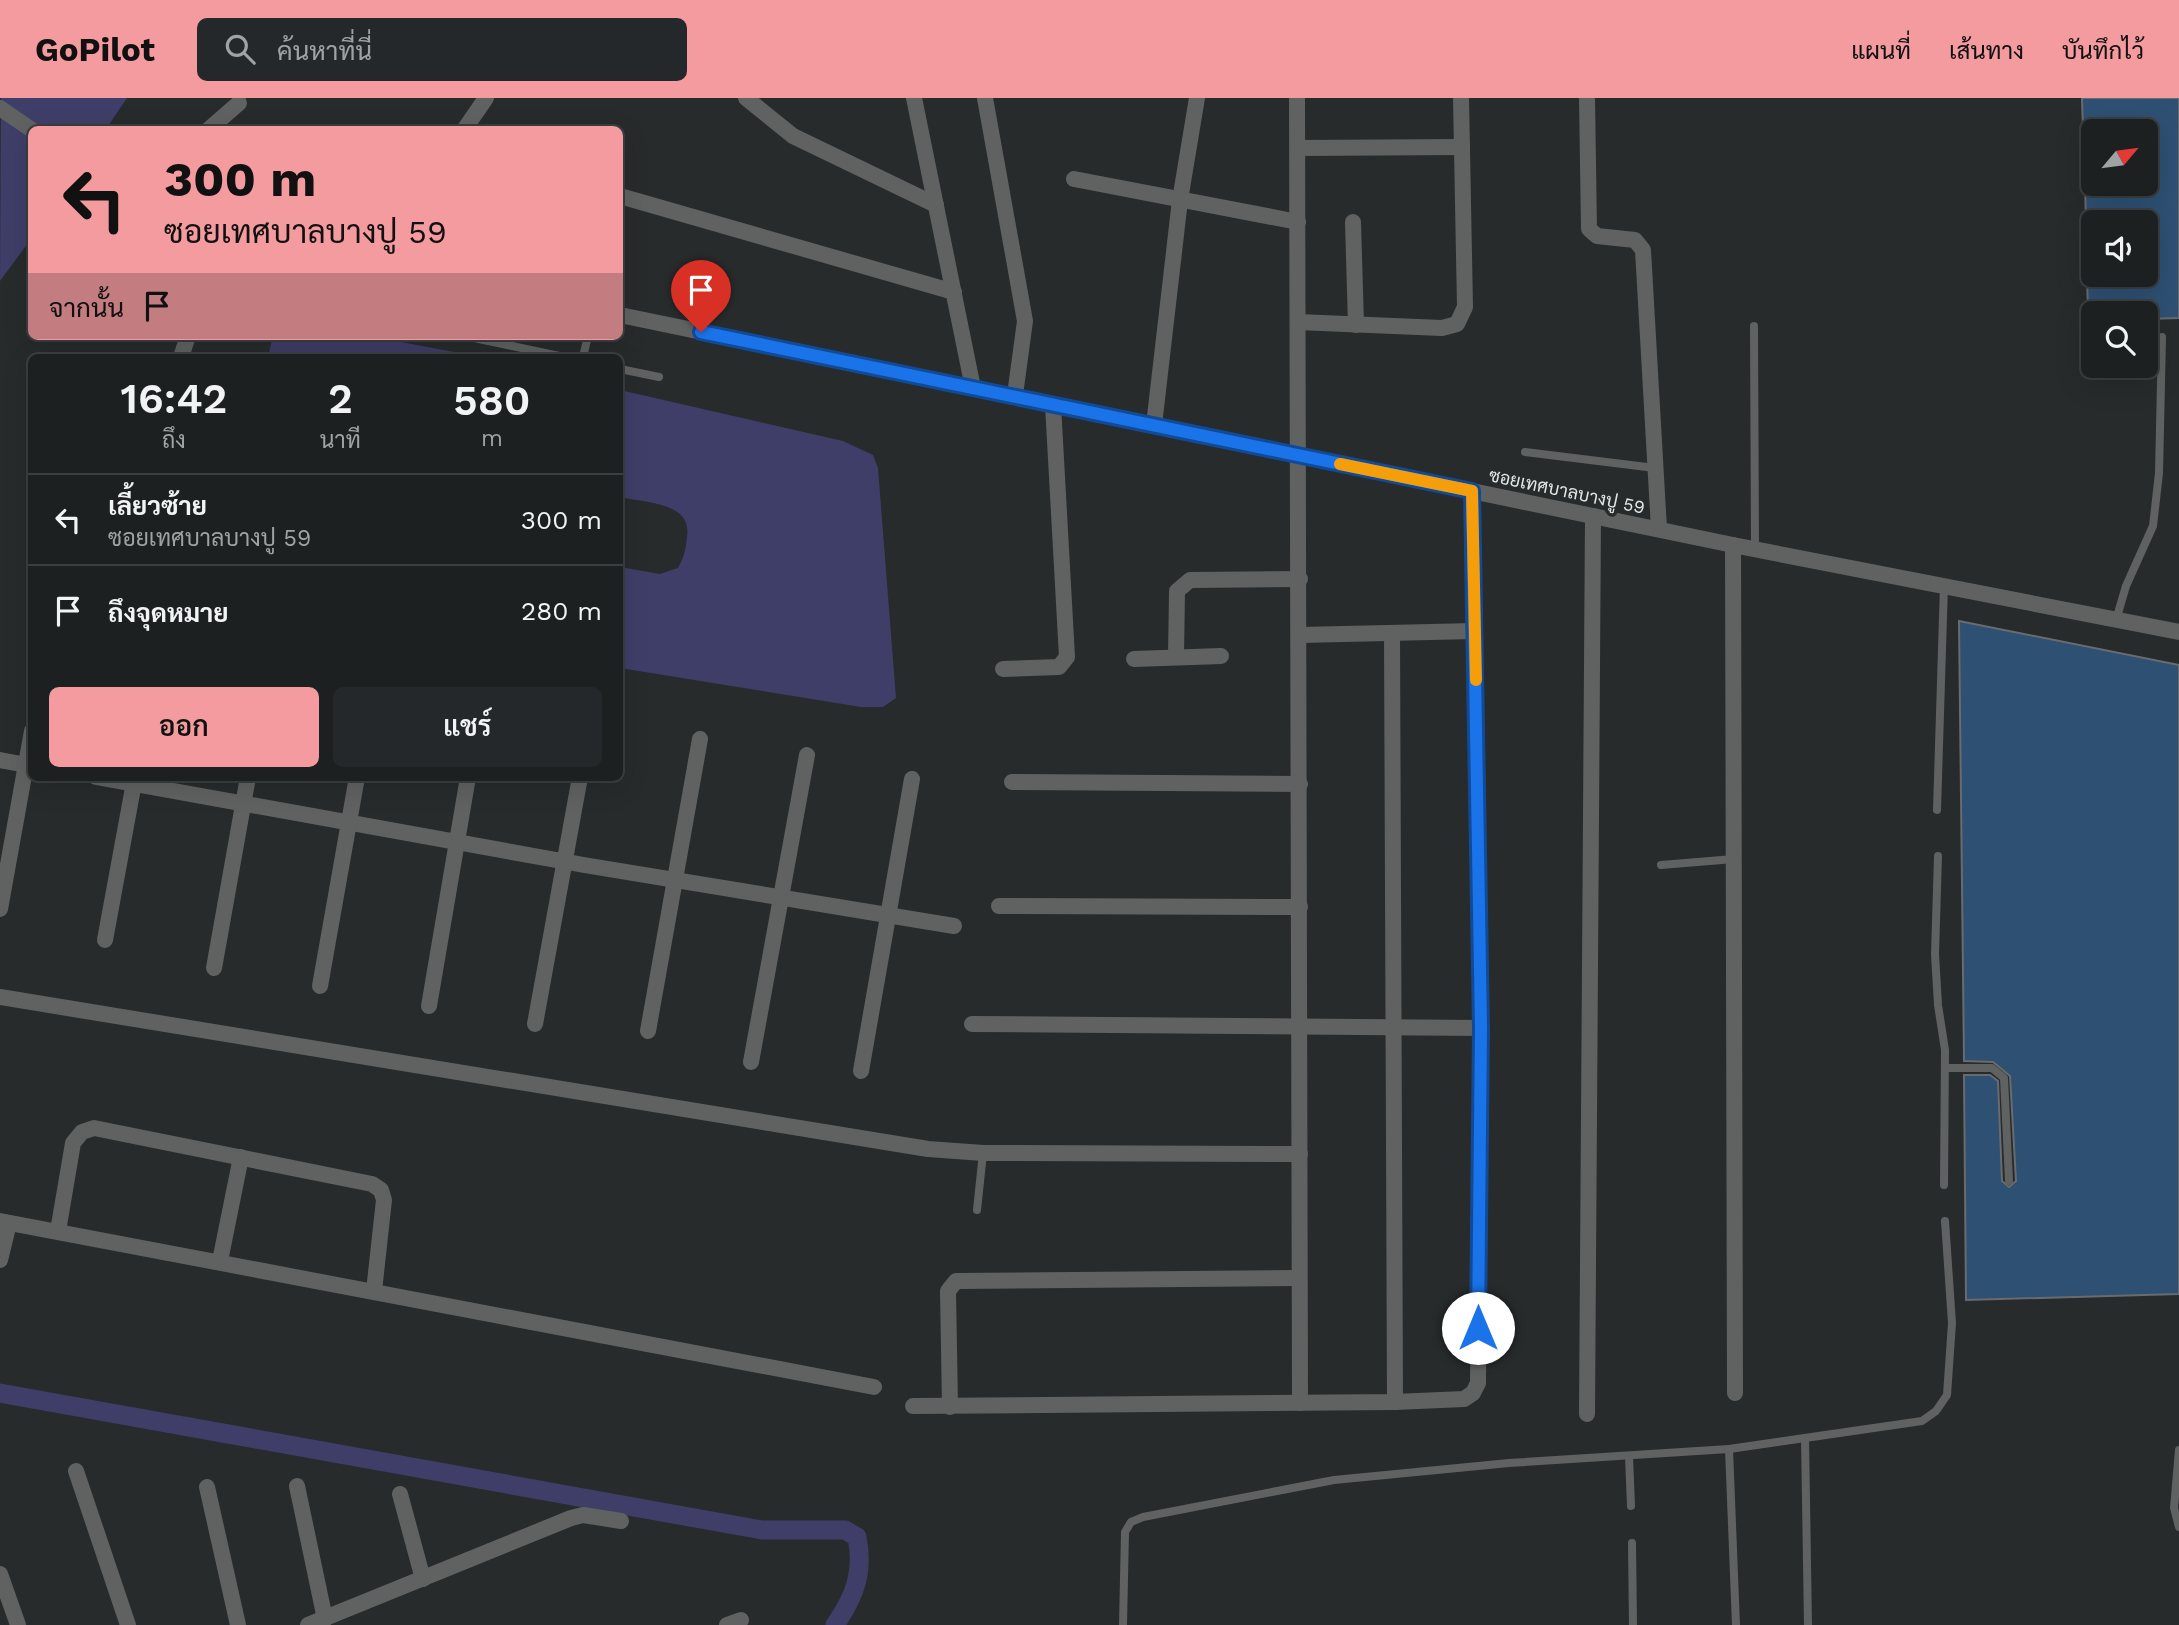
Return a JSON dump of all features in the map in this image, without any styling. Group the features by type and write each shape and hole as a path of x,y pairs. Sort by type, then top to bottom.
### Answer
{"street":[{"path":"467,126 486,98"},
{"path":"747,98 793,136 936,205"},
{"path":"914,98 973,388"},
{"path":"985,98 1025,321 1015,395"},
{"path":"1154,425 1180,200 1197,98"},
{"path":"1297,98 1300,579 1300,907 1297,1026 1300,1403"},
{"path":"1298,322 1450,328 1462,316 1461,98"},
{"path":"1587,98 1589,229 1597,236 1635,240 1643,250 1659,530"},
{"path":"213,126 239,103"},
{"path":"0,108 28,127"},
{"path":"1297,148 1462,147"},
{"path":"1074,179 1298,222"},
{"path":"623,197 954,292"},
{"path":"1353,222 1356,325"},
{"name":"ซอยเทศบาลบางปู 59","path":"623,316 1659,530 2179,632"},
{"path":"1003,669 1059,667 1067,657 1053,405"},
{"path":"913,1406 1395,1402 1464,1399 1473,1393 1478,1383 1481,1028 1472,491"},
{"path":"1587,1415 1593,516"},
{"path":"1733,545 1735,1393"},
{"path":"1176,657 1177,591 1183,583 1190,580 1300,579"},
{"path":"1300,635 1475,631"},
{"path":"1392,633 1395,1402"},
{"path":"1135,659 1221,656"},
{"path":"648,1031 700,740"},
{"path":"751,1062 807,755"},
{"path":"0,760 28,765"},
{"path":"0,909 28,770"},
{"path":"861,1071 912,779"},
{"path":"105,940 135,781"},
{"path":"140,781 243,803 674,880 954,926"},
{"path":"214,968 247,781"},
{"path":"320,986 356,781"},
{"path":"429,1006 467,781"},
{"path":"535,1024 579,781"},
{"path":"1012,782 1300,784"},
{"path":"999,906 1300,907"},
{"path":"0,997 928,1149 983,1153 1300,1154"},
{"path":"972,1024 1481,1028"},
{"path":"58,1231 73,1143 82,1132 94,1128 372,1184 381,1190 384,1200 373,1291"},
{"path":"220,1261 241,1157"},
{"path":"0,1260 4,1222 874,1387"},
{"path":"950,1407 948,1291 956,1281 1298,1278"},
{"path":"76,1471 128,1625"},
{"path":"297,1486 325,1619"},
{"path":"207,1487 238,1625"},
{"path":"400,1493 423,1579"},
{"path":"308,1625 571,1518 583,1515 621,1521"},
{"path":"0,1574 18,1625"}],"lane":[{"path":"1754,326 1755,548"},
{"path":"2116,620 2126,586 2153,526 2159,473 2162,337"},
{"path":"484,340 550,354"},
{"path":"623,370 659,377"},
{"path":"1525,453 1655,468"},
{"path":"1937,810 1944,585"},
{"path":"1938,856 1935,954 1945,1068 1944,1185"},
{"path":"1661,865 1734,859"},
{"path":"1945,1068 1993,1068 2004,1078 2009,1181"},
{"path":"977,1210 983,1153"},
{"path":"1122,1625 1125,1532 1131,1522 1143,1517 1334,1480 1729,1449 1922,1421 1936,1411 1947,1395 1952,1323 1945,1221"},
{"path":"1805,1438 1808,1625"},
{"path":"1729,1449 1736,1625"},
{"path":"2179,1450 2174,1508 2179,1527"},
{"path":"1629,1456 1631,1506"},
{"path":"1632,1543 1633,1625"}],"shaded area":[{"path":"1,98 127,98 108,126 28,126 28,243 0,281"},
{"path":"272,340 390,340 465,354 269,354"},
{"path":"623,391 843,441 873,455 878,468 896,698 883,707 861,707 623,668 623,568 660,574 678,568 684,553 687,525 682,516 675,510 623,498"}],"building":[{"path":"2082,98 2179,98 2179,318 2158,319 2158,301 2088,301 2087,287 2158,287 2158,210 2086,210 2085,196 2158,196 2158,119 2083,119"},
{"path":"1959,621 2179,665 2179,1294 1966,1300 1964,1075 1990,1075 1998,1081 2002,1181 2009,1187 2016,1181 2010,1076 1993,1062 1964,1061"}],"waterway":[{"path":"0,1393 762,1530 845,1530 857,1537 858,1573 853,1594 835,1625"}],"slow traffic":[{"path":"1340,464 1472,491 1476,680"}],"route":[{"path":"701,332 1472,491 1481,1028 1478,1328"}]}
